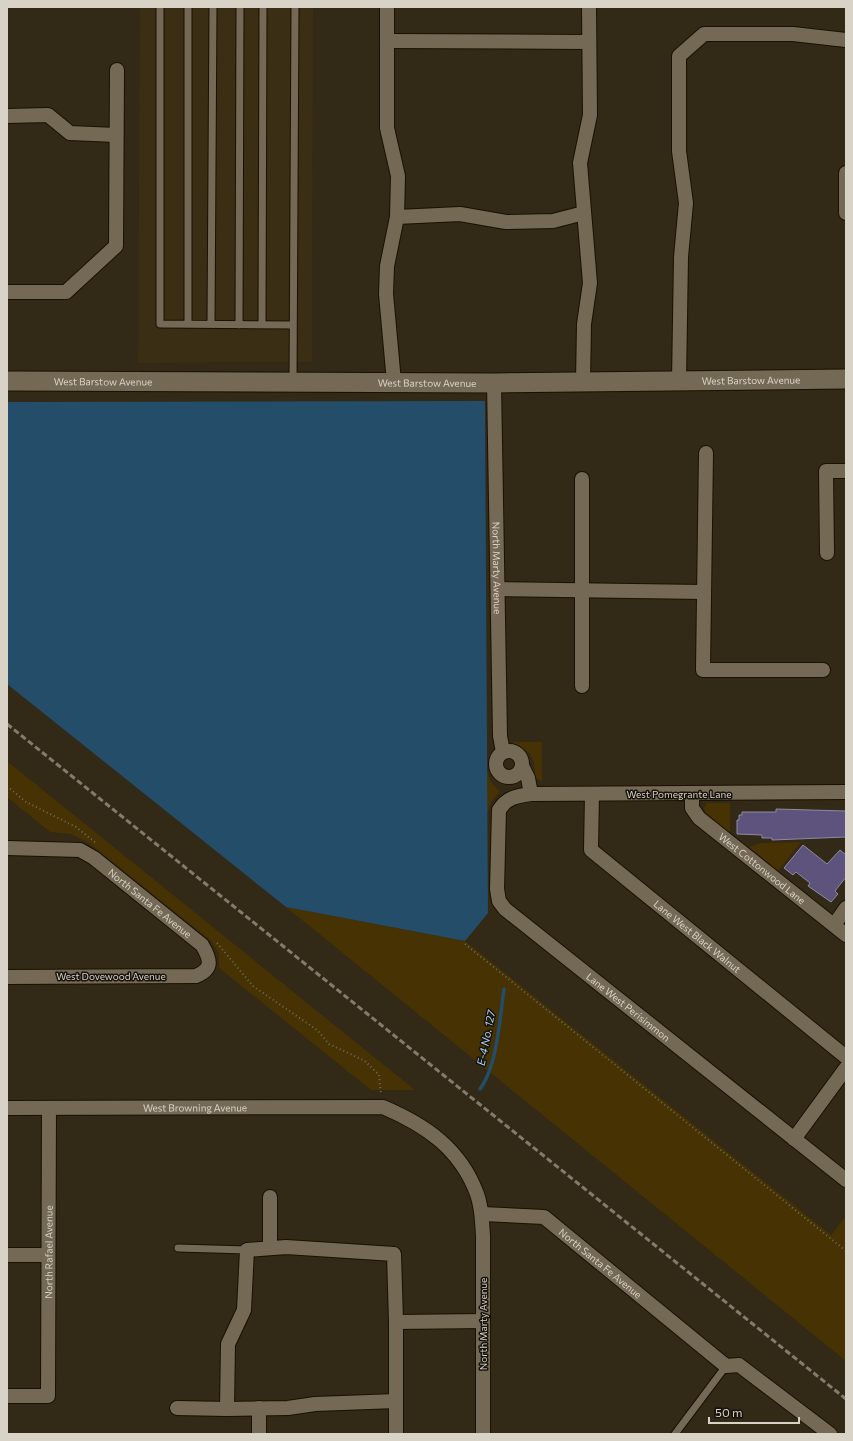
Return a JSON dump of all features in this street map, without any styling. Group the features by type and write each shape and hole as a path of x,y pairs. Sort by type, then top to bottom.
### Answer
{"street":[{"path":"387,7 387,128 398,176 397,217 387,266 386,294 394,382"},
{"path":"583,382 584,324 590,283 580,163 590,115 589,7"},
{"path":"680,381 681,257 686,203 680,151 680,56 704,34 793,34 846,40"},
{"path":"387,41 589,42"},
{"path":"7,292 66,292 116,246 117,70"},
{"path":"7,116 48,115 70,133 116,135"},
{"path":"846,173 846,212"},
{"path":"397,217 460,214 506,222 553,221 584,213"},
{"name":"West Barstow Avenue","path":"7,381 494,383 846,379"},
{"name":"North Marty Avenue","path":"494,383 500,736 503,752"},
{"path":"706,453 703,670 823,670"},
{"path":"827,553 826,471 846,471"},
{"path":"582,479 582,686"},
{"path":"498,589 704,592"},
{"path":"512,797 502,776 496,769 495,764 498,756 503,752 511,751 521,758 522,766 528,778 531,794"},
{"path":"502,776 515,776 518,774 522,766"},
{"name":"West Pomegrante Lane","path":"512,797 531,794 846,792"},
{"name":"Lane West Black Walnut","path":"592,794 591,850 846,1057"},
{"name":"West Cottonwood Lane","path":"692,794 692,808 699,818 846,935"},
{"name":"Lane West Perisimmon","path":"512,797 503,803 499,810 498,819 497,890 499,901 504,909 846,1180"},
{"name":"North Santa Fe Avenue","path":"7,848 80,850 94,858 202,945 208,955 209,964"},
{"path":"834,925 846,908"},
{"name":"West Dovewood Avenue","path":"7,976 196,976 205,972 209,964"},
{"path":"794,1139 846,1068"},
{"name":"West Browning Avenue","path":"7,1108 383,1107 413,1120 435,1135 452,1152 466,1171 477,1194 482,1214"},
{"name":"North Rafael Avenue","path":"7,1396 48,1396 49,1108"},
{"path":"270,1197 270,1248"},
{"name":"North Marty Avenue","path":"482,1214 483,1434"},
{"name":"North Santa Fe Avenue","path":"482,1214 544,1217 726,1366 739,1365 830,1434"},
{"path":"227,1409 228,1344 244,1310 247,1250 286,1247 394,1254 396,1322 396,1434"},
{"path":"7,1255 48,1255"},
{"path":"396,1322 483,1321"},
{"path":"177,1408 227,1409 396,1401"},
{"path":"258,1408 258,1434"}],"lane":[{"path":"160,7 160,324 293,325"},
{"path":"188,7 188,324"},
{"path":"212,324 213,7"},
{"path":"239,325 240,7"},
{"path":"262,325 263,7"},
{"path":"293,382 294,7"},
{"path":"178,1248 247,1250"},
{"path":"674,1434 726,1366"}],"path":[{"path":"465,944 846,1251"}],"shaded area":[{"path":"140,7 313,7 312,362 138,363"},
{"path":"513,742 542,742 542,781 535,778 532,757 526,750 515,746"},
{"path":"7,761 415,1090 371,1090 219,968 219,953 210,940 89,843 71,834 50,832 7,797"},
{"path":"487,771 490,780 500,792 492,800 487,813"},
{"path":"707,803 730,803 730,833 706,813 704,808"},
{"path":"801,842 778,871 749,847 760,843"},
{"path":"286,907 465,941 831,1235 846,1216 846,1361"}],"water":[{"path":"485,401 488,913 465,941 286,907 7,684 7,402"}],"building":[{"path":"776,809 846,811 846,837 772,840 772,838 762,838 762,835 737,834 737,820 739,820 739,815 742,815 742,812 776,812"},
{"path":"803,845 827,864 840,850 846,855 846,877 835,891 838,894 831,902 808,886 810,883 796,872 793,875 784,868"}],"waterway":[{"name":"E-4 No. 127","path":"480,1089 486,1080 494,1055 504,989"}],"railway":[{"path":"7,724 846,1399"}]}
